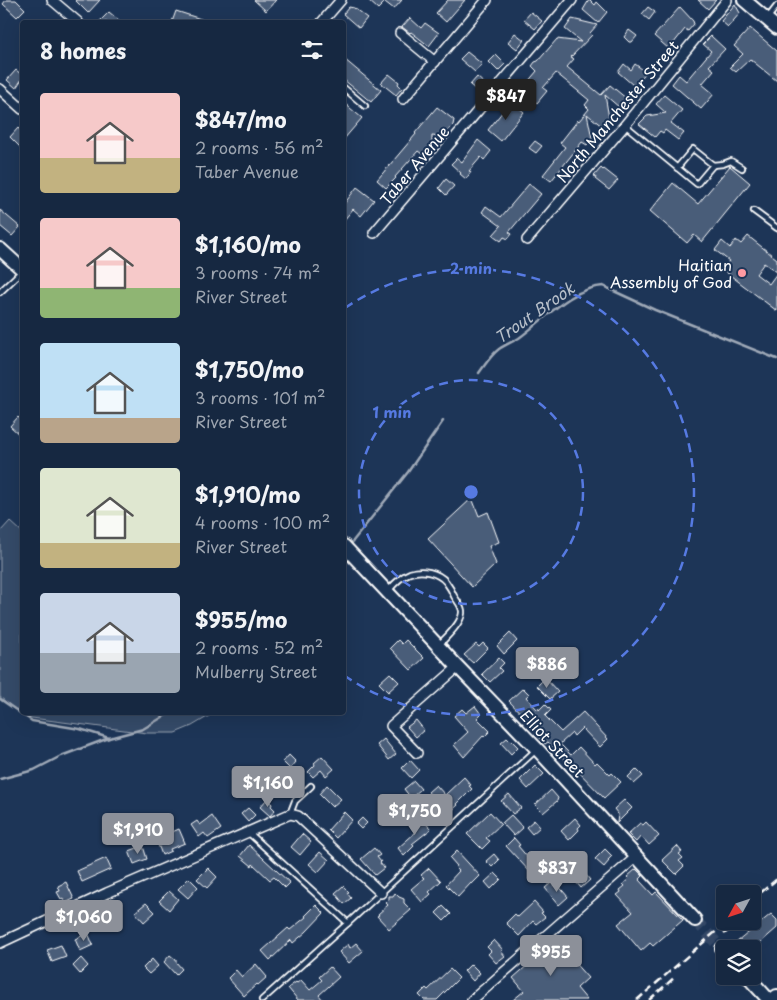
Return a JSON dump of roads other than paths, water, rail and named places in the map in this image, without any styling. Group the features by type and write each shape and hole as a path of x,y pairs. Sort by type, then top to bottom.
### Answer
{"main road":[{"path":"774,1000 777,997"}],"street":[{"path":"52,0 76,20"},
{"path":"324,20 341,0"},
{"path":"403,99 487,0"},
{"name":"Taber Avenue","path":"374,233 572,0"},
{"name":"North Manchester Street","path":"526,240 727,0"},
{"path":"744,0 772,24"},
{"path":"400,33 434,62"},
{"path":"0,89 20,107"},
{"path":"0,249 20,268"},
{"name":"Elliot Street","path":"346,548 537,749 695,920"},
{"path":"417,754 391,726 458,667"},
{"path":"0,943 290,814 298,816 380,893"},
{"path":"472,1000 636,857"},
{"path":"755,985 769,1000"}],"lane":[{"path":"772,24 777,6"},
{"path":"346,90 366,106"},
{"path":"625,124 697,184 713,165 731,161 742,168"},
{"path":"678,168 693,149 713,165"},
{"path":"754,211 777,228"},
{"path":"0,292 20,272"},
{"path":"387,592 402,577 420,571 438,575 446,582 460,605 462,612 460,620 453,630 438,646"},
{"path":"262,1000 537,749"},
{"path":"290,814 296,801 311,786"},
{"path":"248,832 348,923"}],"waterway":[{"name":"Trout Brook","path":"479,373 496,351 519,338 558,306 580,292 603,286 655,310 777,359"},
{"name":"Trout Brook","path":"350,547 408,472 443,421"},
{"path":"0,699 20,713"},
{"path":"23,715 32,721 80,729 109,738"},
{"name":"Trout Brook","path":"0,779 34,770 61,756 109,738 143,729 166,715"}],"tunnel":[{"path":"695,920 716,943"}],"railway":[{"path":"761,892 777,879"},
{"path":"637,1000 718,930"},
{"path":"724,934 729,930"},
{"path":"649,1000 675,977"}],"place":[{"name":"Haitian Assembly of God","path":"742,273"}]}
